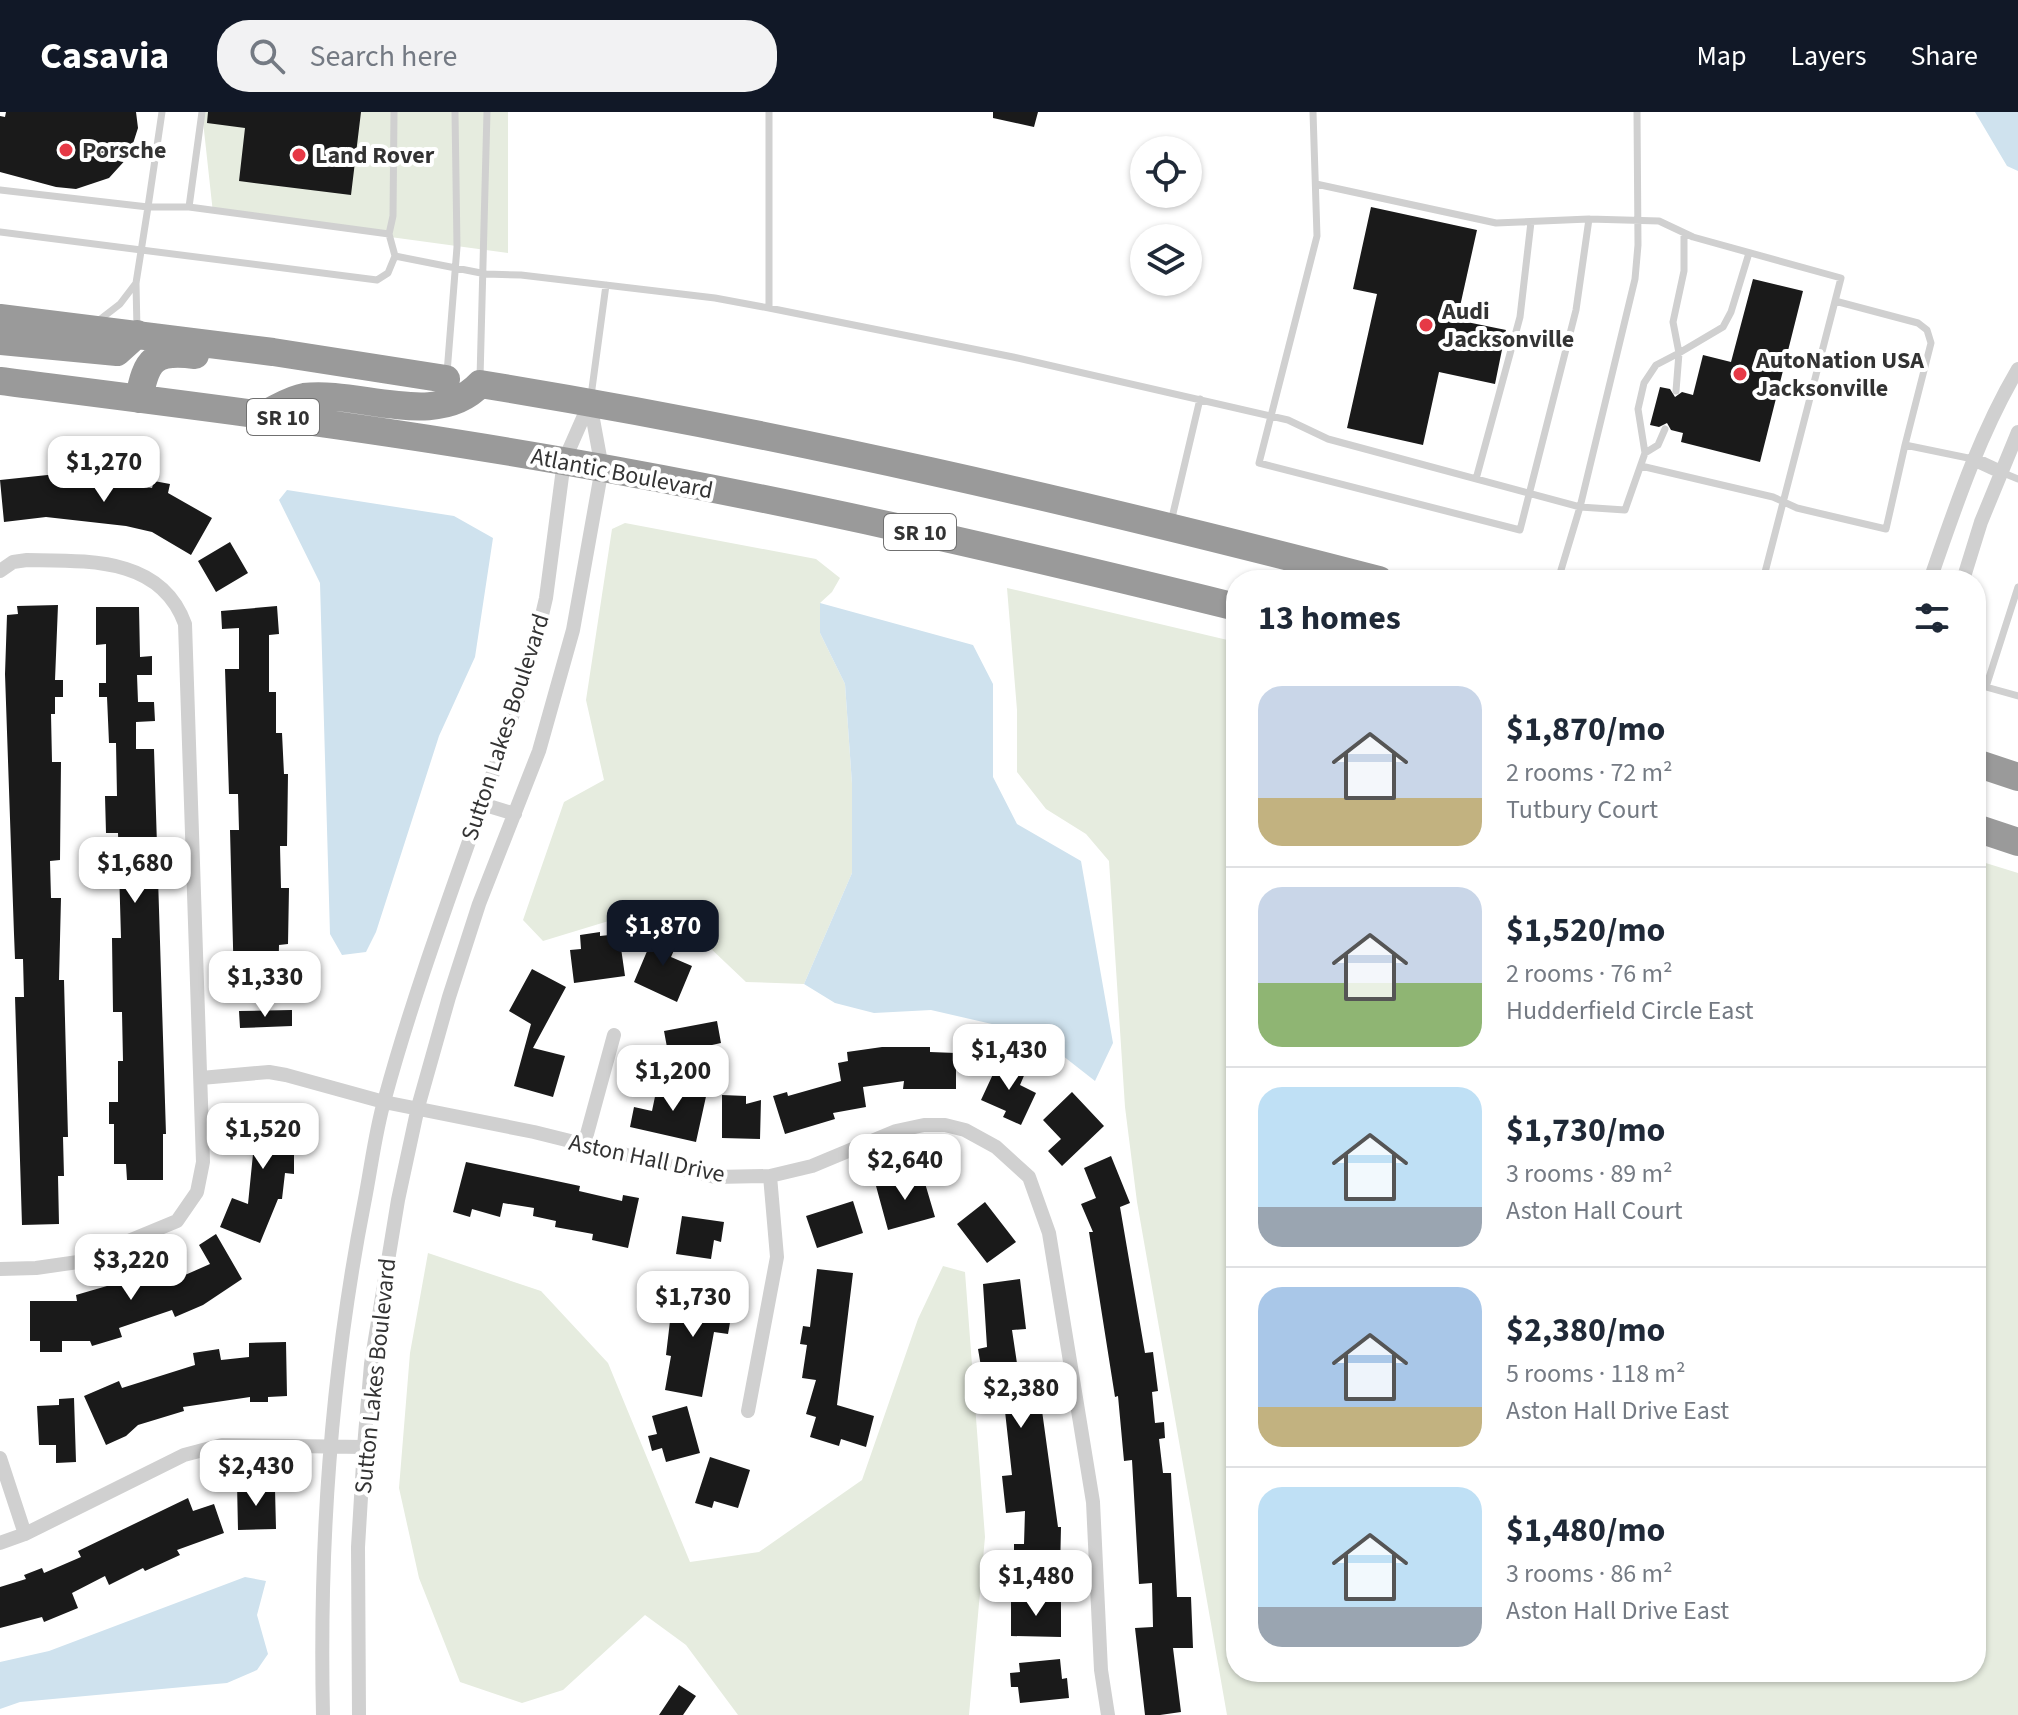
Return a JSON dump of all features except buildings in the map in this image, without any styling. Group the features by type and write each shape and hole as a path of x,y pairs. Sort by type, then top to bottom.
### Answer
{"highway":[{"path":"0,318 307,357 446,379"},
{"path":"0,341 117,352 137,334"},
{"path":"139,399 144,369 153,359 173,352 266,364 307,357"},
{"name":"Atlantic Boulevard","path":"0,381 264,414 564,461 928,534 1226,605"},
{"path":"264,414 304,397 405,406 445,403 468,397 480,384 590,402 941,473 1170,526 1340,570"},
{"path":"1986,766 2018,777"},
{"path":"1986,831 2018,842"}],"street":[{"path":"1934,570 1973,459 1995,408 2018,369"},
{"name":"Sutton Lakes Boulevard","path":"323,1715 320,1603 328,1447 352,1265 384,1102 414,999 535,645 546,598 564,461 590,402"},
{"name":"Sutton Lakes Boulevard","path":"359,1715 358,1547 364,1447 383,1287 418,1107 479,904 515,814 561,677 602,468 590,402"},
{"path":"1967,570 2018,432"},
{"path":"1973,459 2001,472"},
{"path":"0,571 13,562 27,560 134,569 166,589 180,610 188,636 192,864 203,1162 191,1206 177,1221 78,1262 0,1269"},
{"path":"482,804 515,814"},
{"path":"584,1145 614,1035"},
{"name":"Aston Hall Drive","path":"201,1078 269,1072 384,1102 418,1107 715,1177 770,1176 812,1166 896,1131 924,1125 945,1125 965,1130 996,1147 1029,1177 1049,1233 1093,1502 1101,1670 1108,1715"},
{"path":"748,1411 777,1257 770,1176"},
{"path":"0,1543 25,1534 184,1455 222,1445 364,1447"},
{"path":"0,1458 25,1534"}],"lane":[{"path":"137,334 136,283 162,112"},
{"path":"189,207 202,112"},
{"path":"0,232 377,280 388,273 395,256 389,234 393,216 394,112"},
{"path":"446,379 456,269 455,112"},
{"path":"480,384 486,274 487,112"},
{"path":"769,112 769,308"},
{"path":"1313,112 1317,236 1259,463 1520,530 1576,310 1589,219"},
{"path":"1561,570 1580,507 1635,279 1637,112"},
{"path":"1316,184 1496,223 1589,219 1659,221 1684,233 1841,278 1766,570"},
{"path":"0,190 148,207 189,207 389,234"},
{"path":"1476,479 1520,317 1531,222"},
{"path":"1676,391 1679,353 1673,322 1684,271 1684,233"},
{"path":"395,256 486,274 606,285 769,308 1013,357 1288,420 1328,439 1580,507 1625,510 1645,453 1638,409 1644,383 1656,365 1723,327 1731,312 1749,253"},
{"path":"90,328 120,304 136,283"},
{"path":"590,402 606,285"},
{"path":"1641,466 1886,529 1931,343 1927,330 1918,323 1835,301"},
{"path":"1170,526 1200,399"},
{"path":"1645,453 1658,445 1665,429"},
{"path":"1905,445 1973,459"},
{"path":"2001,472 2018,479"},
{"path":"2018,587 1986,687 2018,696"}],"shaded area":[{"path":"202,112 508,112 508,253 213,213"},
{"path":"625,523 816,559 840,578 832,592 820,603 820,633 845,684 852,784 852,873 804,984 746,982 687,926 648,909 543,941 523,920 564,802 604,780 586,700 612,529"},
{"path":"1007,588 1226,640 1226,1682 1986,1682 1986,863 2018,873 2018,1715 1227,1715 1137,1202 1125,1107 1109,861 1086,834 1046,809 1017,772 1017,710"},
{"path":"428,1253 541,1291 608,1363 690,1562 759,1552 862,1480 918,1319 943,1266 965,1272 985,1537 969,1715 738,1715 686,1645 645,1615 563,1690 522,1703 460,1682 419,1578 399,1488 410,1353"}],"water":[{"path":"1975,112 2018,112 2018,171 2007,166"},
{"path":"287,490 454,516 493,538 475,657 439,736 376,932 366,952 342,955 330,934 320,583 279,500"},
{"path":"820,603 973,645 993,684 993,777 1017,824 1081,861 1113,1043 1095,1081 1035,1034 931,1010 874,1013 835,1003 804,984 852,873 852,784 845,684 820,633"},
{"path":"245,1577 266,1581 257,1615 268,1654 257,1670 227,1683 20,1702 0,1709 0,1662 49,1651"}],"place":[{"name":"Porsche","path":"66,150"},
{"name":"Land Rover","path":"299,155"},
{"name":"Audi Jacksonville","path":"1426,325"},
{"name":"AutoNation USA Jacksonville","path":"1740,374"}]}
